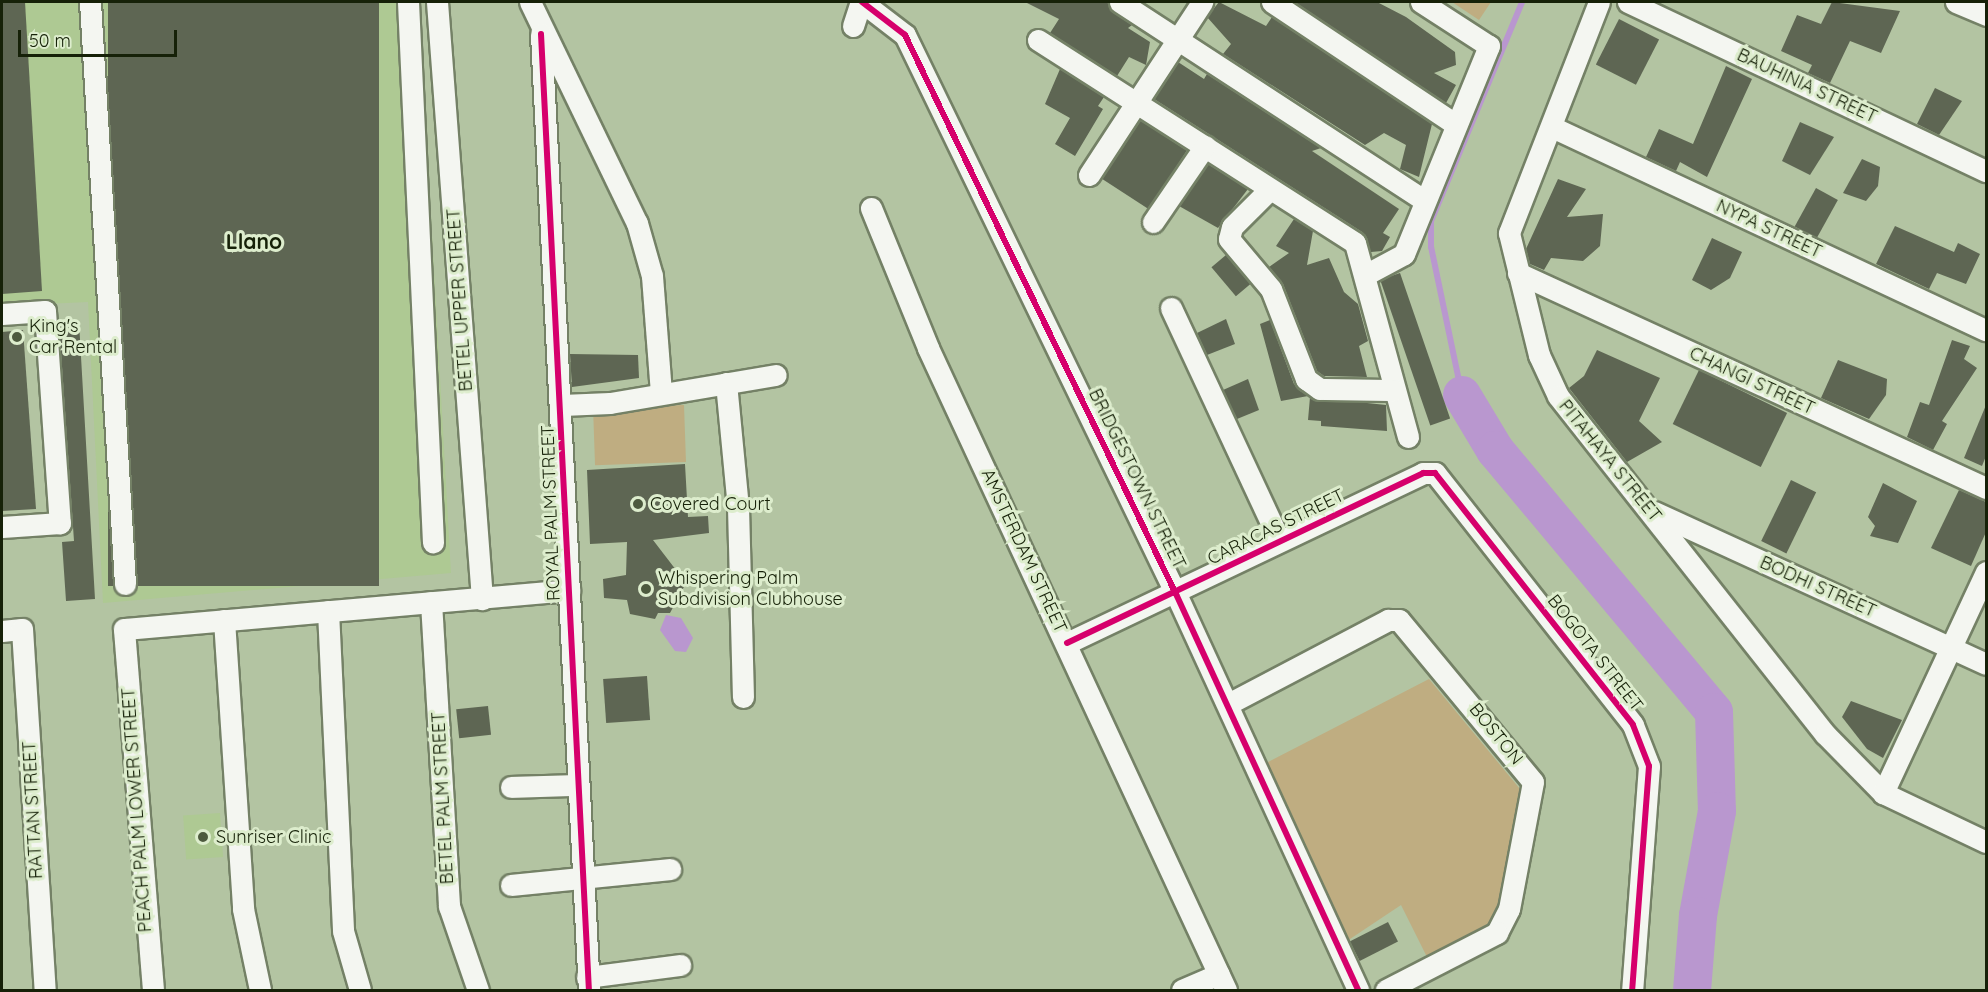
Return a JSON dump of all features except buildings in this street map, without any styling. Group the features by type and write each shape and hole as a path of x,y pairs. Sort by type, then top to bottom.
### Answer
{"street":[{"path":"90,2 125,584"},
{"path":"408,2 434,542"},
{"name":"BETEL UPPER STREET","path":"437,2 482,598"},
{"path":"530,2 541,34 608,154 637,223 652,276 661,392"},
{"name":"BRIDGESTOWN STREET","path":"853,26 861,2 905,35 1176,594 1358,990"},
{"path":"1120,2 1425,201"},
{"path":"1089,175 1202,2"},
{"path":"1272,2 1455,124"},
{"path":"1365,275 1404,254 1455,124 1489,46 1421,2"},
{"name":"PITAHAYA STREET","path":"1599,2 1509,233 1539,355 1558,396 1825,734 1883,794"},
{"name":"BAUHINIA STREET","path":"1628,2 1986,171"},
{"path":"1956,2 1986,15"},
{"name":"ROYAL PALM STREET","path":"541,34 562,405 580,882 588,984"},
{"path":"1038,40 1355,243 1408,437"},
{"name":"NYPA STREET","path":"1552,127 1986,330"},
{"path":"1153,222 1205,146"},
{"path":"1269,190 1232,227 1229,239 1271,289 1306,380 1320,389 1394,390"},
{"name":"AMSTERDAM STREET","path":"871,208 928,348 1223,982"},
{"name":"CHANGI STREET","path":"1518,273 1986,488"},
{"path":"1171,308 1279,540"},
{"path":"2,314 45,311 60,523 2,527"},
{"path":"562,405 776,375"},
{"path":"726,383 738,507 743,697"},
{"name":"CARACAS STREET","path":"1067,643 1176,594 1279,540 1423,473 1435,473"},
{"name":"BOGOTA STREET","path":"1435,473 1633,725 1649,766 1632,990"},
{"name":"BODHI STREET","path":"1649,510 1986,664"},
{"path":"1986,572 1883,794 1986,842"},
{"path":"260,990 243,909 224,620 569,590"},
{"name":"BETEL PALM STREET","path":"431,602 449,906 478,990"},
{"path":"328,611 343,931 360,990"},
{"name":"PEACH PALM LOWER STREET","path":"153,990 124,629 224,620"},
{"name":"BOSTON","path":"1228,704 1388,620 1398,620 1533,782 1509,909 1497,933 1386,990"},
{"name":"RATTAN STREET","path":"12,630 45,990"},
{"path":"511,787 576,785"},
{"path":"511,885 580,882 670,869"},
{"path":"588,984 680,965"},
{"path":"1182,990 1223,982"}],"shaded area":[{"path":"2,2 419,2 451,573 103,603 88,302 2,306"},
{"path":"1452,2 1491,2 1479,20"},
{"path":"684,405 686,462 595,465 593,408"},
{"path":"666,615 681,618 693,638 686,652 675,651 660,630"},
{"path":"1429,679 1520,789 1499,920 1429,961 1401,905 1347,941 1266,763"},
{"name":"Sunriser Clinic","path":"220,813 223,857 186,859 183,816"}],"waterway":[{"path":"1462,395 1431,247 1431,221 1522,2"},
{"path":"1462,395 1495,450 1714,712 1717,811 1698,916 1692,990"}],"cycle path":[{"path":"862,2 905,35 1176,594 1358,990"},
{"path":"541,34 589,990"},
{"path":"1067,643 1423,473 1435,473 1633,725 1649,766 1632,990"}],"place":[{"name":"King's Car Rental","path":"17,337"},
{"name":"Covered Court","path":"638,504"},
{"name":"Whispering Palm Subdivision Clubhouse","path":"646,589"},
{"name":"Sunriser Clinic","path":"203,837"}],"district":[{"name":"Llano","path":"254,241"}]}
